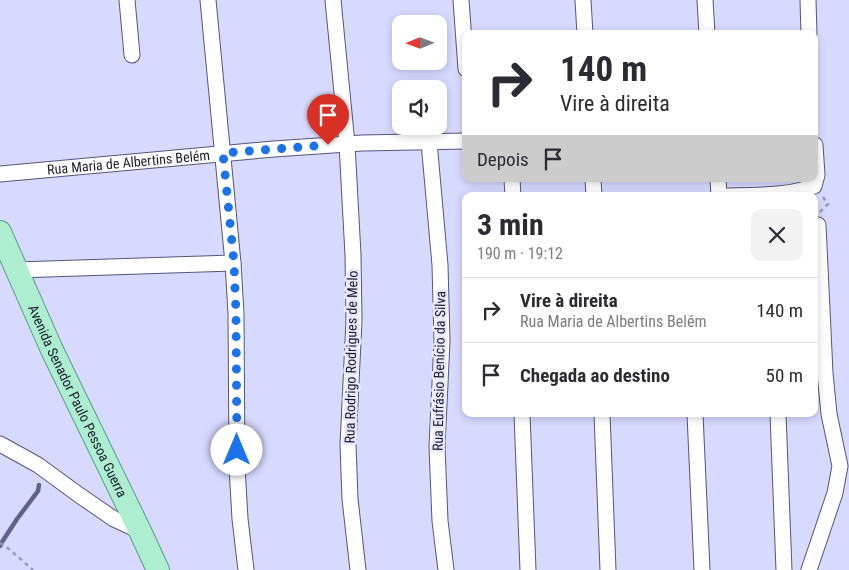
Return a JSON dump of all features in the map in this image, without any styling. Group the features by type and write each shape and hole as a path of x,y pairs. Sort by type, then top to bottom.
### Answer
{"main road":[{"name":"Avenida Senador Paulo Pessoa Guerra","path":"0,232 52,350 158,570"}],"street":[{"path":"127,0 132,55"},
{"path":"208,0 234,263 237,467 240,519 246,570"},
{"name":"Rua Rodrigo Rodrigues de Melo","path":"333,0 347,144 353,255 354,320 348,445 350,499 358,570"},
{"path":"461,0 463,30"},
{"path":"583,0 585,30"},
{"path":"705,0 707,30"},
{"path":"808,0 809,30"},
{"name":"Rua Maria de Albertins Belém","path":"0,174 223,153 347,144 462,141"},
{"name":"Rua Eufrásio Benício da Silva","path":"429,142 440,265 442,340 437,447 440,521 446,570"},
{"path":"791,192 814,186 815,182"},
{"path":"808,570 835,493 840,466 829,414 825,373 818,225"},
{"path":"17,270 234,263"},
{"path":"522,417 528,570"},
{"path":"602,417 608,570"},
{"path":"696,417 702,570"},
{"path":"778,417 784,570"},
{"path":"0,444 38,465 114,519 140,531"}],"path":[{"path":"814,186 828,204 819,213 818,225"},
{"path":"0,543 33,570"}],"waterway":[{"path":"2,542 38,491 39,485"}],"route":[{"path":"237,450 234,263 223,153 328,145"}]}
